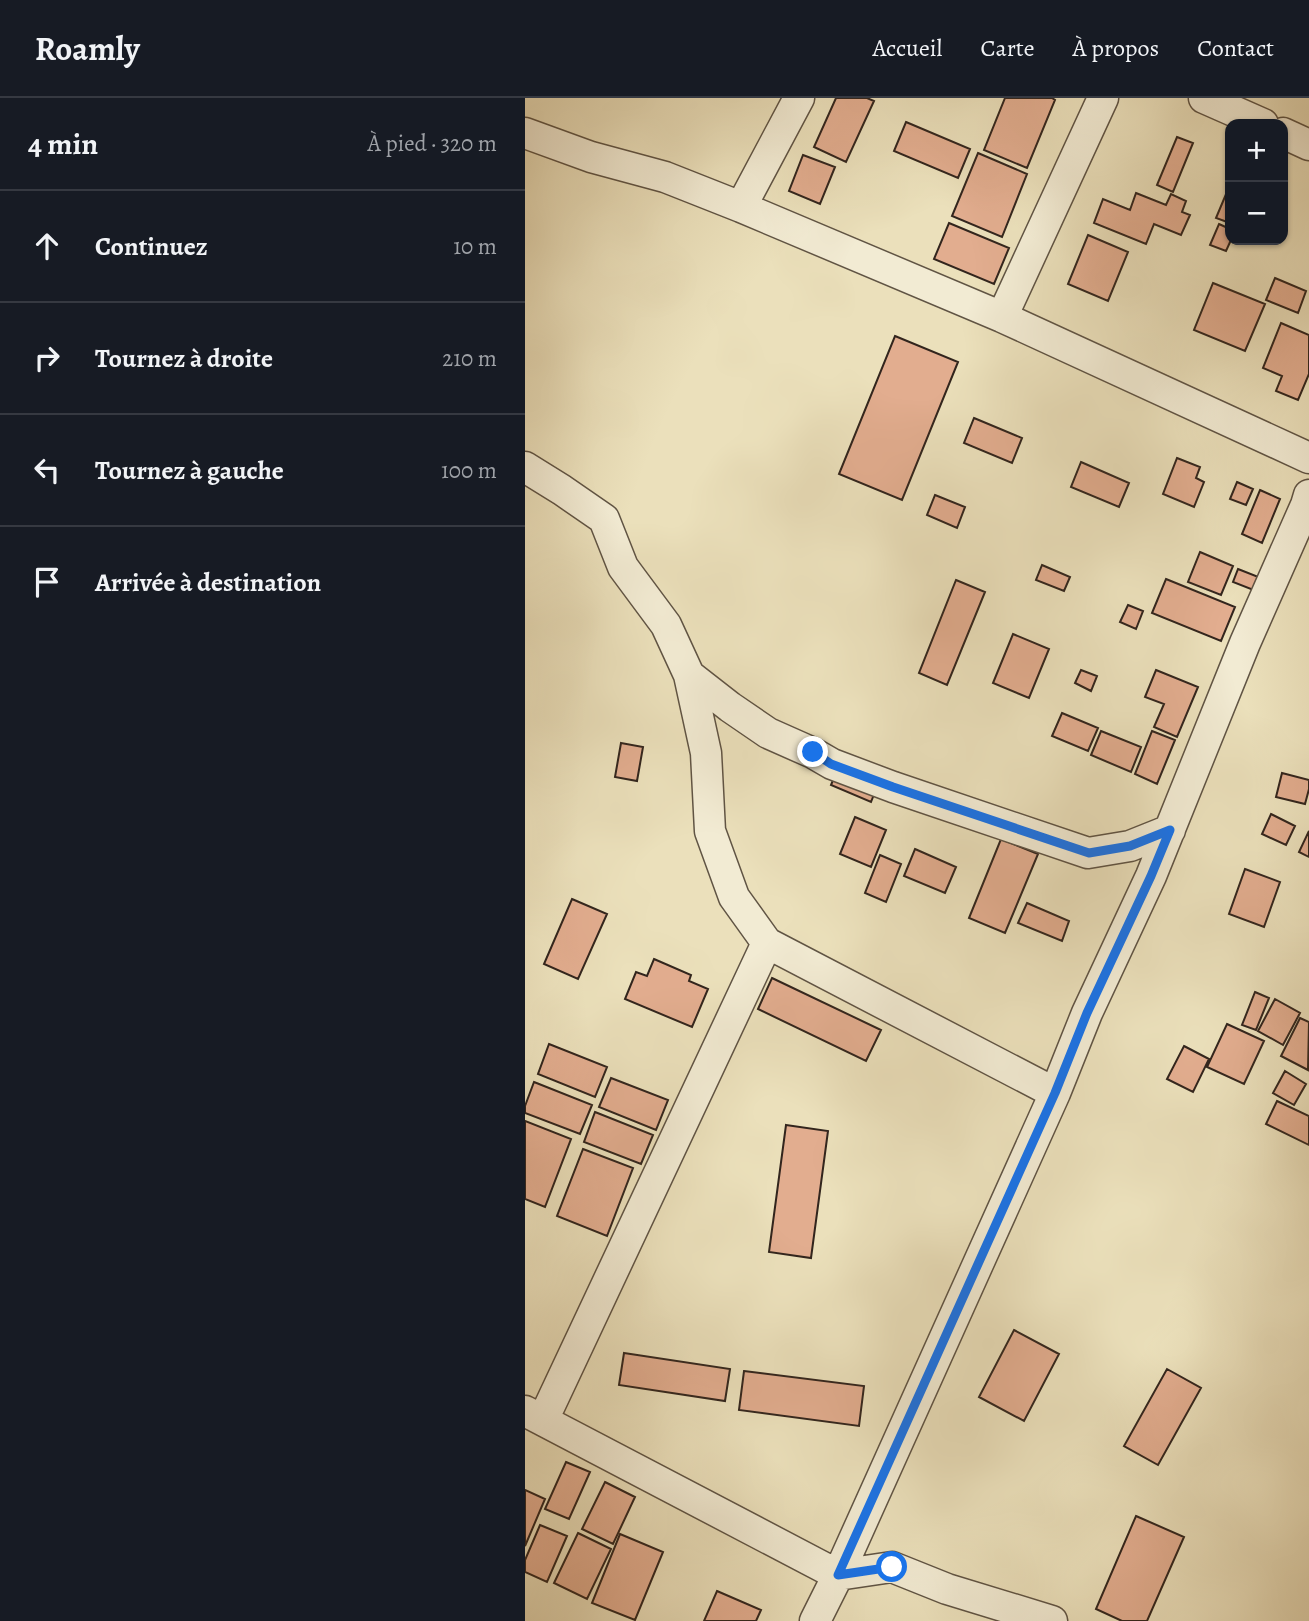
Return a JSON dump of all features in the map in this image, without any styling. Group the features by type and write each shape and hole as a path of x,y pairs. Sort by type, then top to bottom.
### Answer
{"street":[{"path":"741,206 799,98"},
{"path":"1002,317 1103,98"},
{"path":"1204,98 1252,119"},
{"path":"525,133 591,157 665,177 741,206 1002,317 1309,458"},
{"path":"1288,135 1309,145"},
{"path":"525,467 604,519 623,567 666,625 689,676 706,753 711,831 734,897 767,943 1055,1093"},
{"path":"814,1621 838,1575 1055,1093 1087,1013 1151,876 1245,643 1308,502"},
{"path":"689,676 768,733 813,752 831,764 1089,853 1130,846 1170,830"},
{"path":"767,943 534,1415 838,1575 892,1567 947,1589 1052,1621"}],"building":[{"path":"836,98 867,98 874,101 846,162 814,147"},
{"path":"1005,98 1055,100 1027,168 984,150"},
{"path":"906,122 970,149 958,178 894,151"},
{"path":"1177,137 1193,143 1173,192 1157,185"},
{"path":"978,153 1027,174 1002,237 952,216"},
{"path":"803,155 835,167 820,204 789,191"},
{"path":"1136,193 1166,205 1171,194 1186,201 1182,212 1190,215 1181,235 1154,224 1146,244 1094,223 1103,199 1130,210"},
{"path":"1225,197 1225,221 1216,218"},
{"path":"949,223 1009,248 994,284 934,259"},
{"path":"1219,224 1225,227 1225,245 1229,245 1226,251 1210,245"},
{"path":"1088,235 1128,252 1108,301 1068,284"},
{"path":"1275,278 1306,291 1298,313 1266,300"},
{"path":"1213,283 1265,304 1245,351 1194,330"},
{"path":"1281,323 1309,335 1309,374 1298,400 1276,391 1282,376 1263,368"},
{"path":"895,336 958,362 902,500 839,474"},
{"path":"974,418 1022,438 1012,463 964,443"},
{"path":"1177,458 1200,467 1196,478 1204,482 1194,507 1163,494"},
{"path":"1081,462 1129,483 1119,507 1071,487"},
{"path":"1237,482 1253,489 1246,505 1230,499"},
{"path":"1260,490 1280,499 1262,543 1242,534"},
{"path":"935,495 965,507 957,528 927,515"},
{"path":"1200,552 1233,566 1221,595 1188,582"},
{"path":"1042,565 1070,577 1064,591 1036,580"},
{"path":"1238,569 1261,578 1256,591 1233,582"},
{"path":"1166,579 1235,607 1221,641 1152,613"},
{"path":"956,580 985,592 947,685 919,673"},
{"path":"1128,605 1143,611 1136,629 1120,622"},
{"path":"1013,634 1049,649 1029,698 993,683"},
{"path":"1081,670 1097,676 1091,691 1075,683"},
{"path":"1156,670 1198,687 1177,737 1154,727 1164,704 1145,697"},
{"path":"1062,713 1098,728 1088,751 1052,736"},
{"path":"1101,731 1141,747 1131,772 1091,755"},
{"path":"1152,731 1175,740 1157,784 1135,774"},
{"path":"621,743 643,747 637,781 615,777"},
{"path":"838,768 878,784 871,802 831,785"},
{"path":"1282,773 1309,780 1305,804 1276,797"},
{"path":"1271,814 1295,826 1286,845 1262,834"},
{"path":"855,817 886,830 871,867 840,854"},
{"path":"1309,831 1309,857 1299,852"},
{"path":"1001,839 1038,854 1005,933 969,918"},
{"path":"915,849 956,867 945,893 904,876"},
{"path":"880,855 901,864 886,902 865,893"},
{"path":"1245,869 1280,882 1264,927 1229,914"},
{"path":"572,899 607,914 578,979 544,964"},
{"path":"1027,903 1069,921 1062,941 1018,923"},
{"path":"654,959 691,975 689,981 708,989 692,1027 625,999 636,972 647,976"},
{"path":"772,978 881,1030 866,1061 758,1009"},
{"path":"1255,992 1269,998 1256,1030 1242,1025"},
{"path":"1275,999 1300,1013 1283,1045 1258,1031"},
{"path":"1300,1018 1309,1022 1308,1070 1281,1056"},
{"path":"1227,1024 1264,1041 1244,1084 1207,1067"},
{"path":"549,1044 607,1067 595,1097 538,1074"},
{"path":"1184,1046 1209,1059 1193,1092 1167,1079"},
{"path":"1285,1071 1306,1084 1294,1105 1273,1093"},
{"path":"611,1078 668,1100 656,1130 599,1107"},
{"path":"534,1082 592,1105 580,1134 525,1113"},
{"path":"1277,1101 1309,1116 1309,1145 1266,1124"},
{"path":"595,1112 653,1135 641,1164 584,1142"},
{"path":"525,1121 571,1139 545,1207 525,1199"},
{"path":"786,1125 828,1131 811,1258 769,1252"},
{"path":"583,1149 633,1168 607,1236 557,1216"},
{"path":"1014,1330 1059,1354 1024,1421 979,1397"},
{"path":"624,1353 730,1369 725,1401 619,1385"},
{"path":"1167,1369 1201,1388 1158,1465 1124,1446"},
{"path":"744,1371 864,1386 859,1426 739,1410"},
{"path":"566,1462 590,1472 569,1519 545,1509"},
{"path":"605,1482 635,1497 613,1544 582,1529"},
{"path":"525,1490 545,1499 525,1546"},
{"path":"1136,1516 1184,1537 1147,1621 1122,1621 1096,1609"},
{"path":"540,1525 567,1536 547,1582 525,1572 525,1560"},
{"path":"578,1533 611,1549 587,1599 554,1583"},
{"path":"620,1534 663,1552 635,1620 592,1603"},
{"path":"717,1591 761,1610 756,1621 704,1621"}],"route":[{"path":"813,752 831,764 893,787 1089,853 1130,846 1170,830 838,1575 892,1567"}]}
